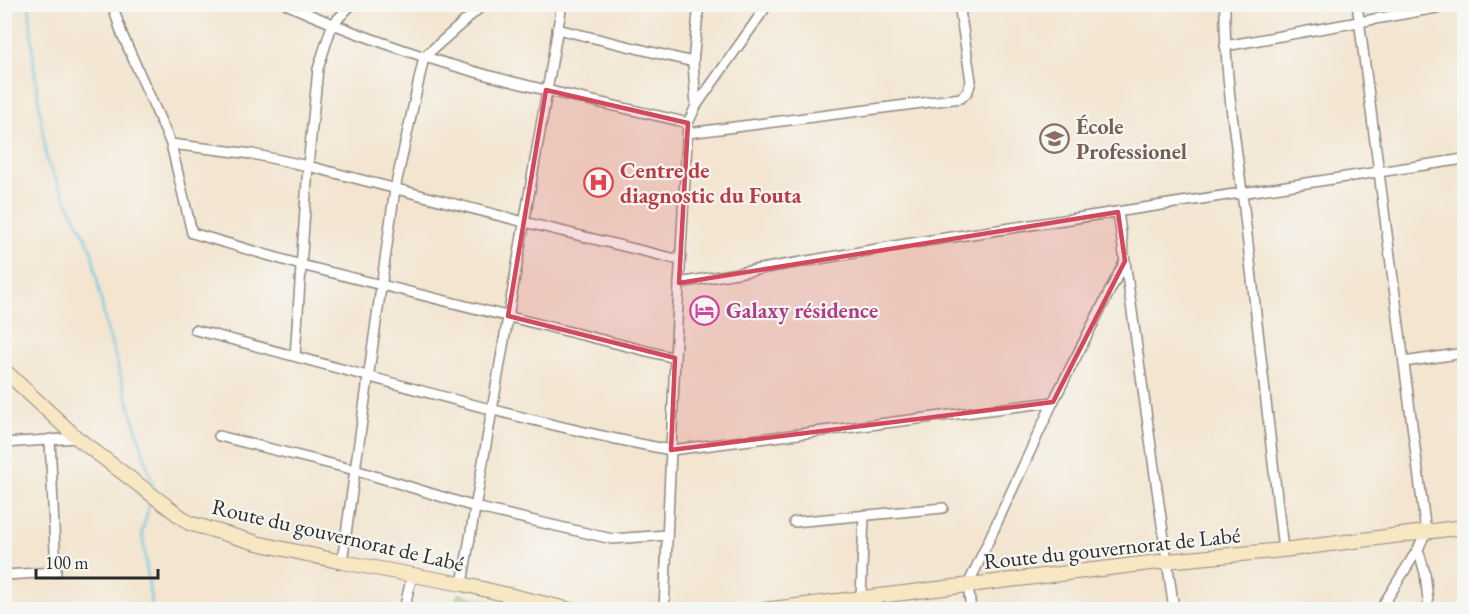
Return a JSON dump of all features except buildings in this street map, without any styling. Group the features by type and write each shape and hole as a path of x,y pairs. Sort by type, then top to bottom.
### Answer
{"street":[{"path":"112,4 122,34 171,144 192,233 301,265 675,358"},
{"path":"286,4 332,25 424,57 688,128 960,98 968,92 971,81 959,4"},
{"path":"295,356 308,166 318,69 332,25 352,4"},
{"path":"342,562 395,189 424,57 484,4"},
{"path":"462,584 562,4"},
{"path":"696,106 693,62 699,4"},
{"path":"664,609 670,450 688,128 696,106 768,4"},
{"path":"1225,4 1231,113 1283,550"},
{"path":"1357,4 1426,532 1418,549 1380,609"},
{"path":"1226,46 1359,21 1462,5"},
{"path":"557,29 693,62"},
{"path":"171,144 252,154 308,166 680,260"},
{"path":"679,283 906,244 1464,159"},
{"path":"1118,212 1174,609"},
{"path":"971,609 968,585 1053,402 1125,261"},
{"path":"195,330 491,410 670,450 1053,402"},
{"path":"1404,362 1464,353"},
{"name":"Route du gouvernorat de Labé","path":"4,370 77,438 189,523 257,543 342,562 462,584 571,609"},
{"path":"219,436 355,470 475,507 612,538 667,534"},
{"path":"4,443 77,438"},
{"path":"4,575 56,572 50,439"},
{"path":"794,522 943,508"},
{"path":"861,598 864,515"},
{"name":"Route du gouvernorat de Labé","path":"763,609 798,607 1167,561 1283,550 1464,526"},
{"path":"1418,549 1425,573 1429,609"},
{"path":"404,609 412,575"}],"highlighted area":[{"path":"546,90 688,123 679,283 1118,212 1125,261 1053,402 671,450 675,358 508,316"}],"green space":[{"path":"458,594 520,609 454,609"}],"waterway":[{"path":"29,4 34,66 47,162 91,248 106,326 154,489"},
{"path":"151,500 142,532 152,610"}],"place":[{"name":"École Professionel","path":"1055,139"},
{"name":"Centre de diagnostic du Fouta","path":"599,183"},
{"name":"Galaxy résidence","path":"705,310"}]}
